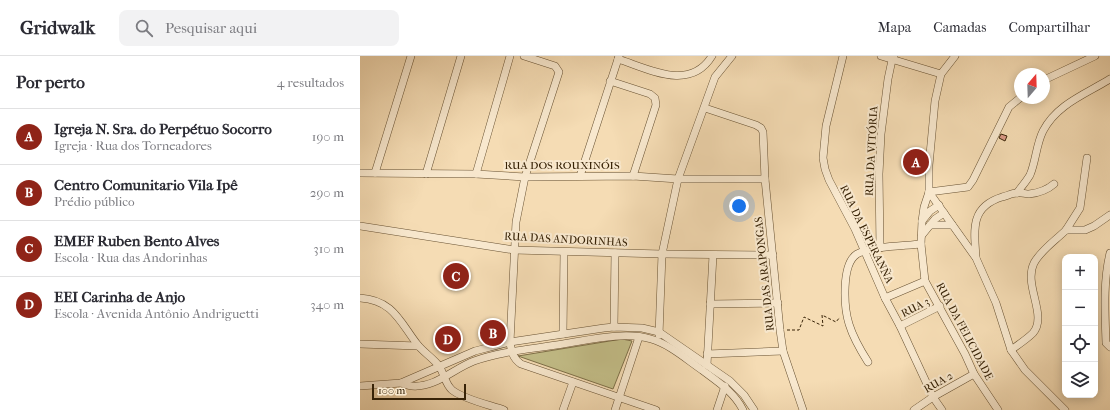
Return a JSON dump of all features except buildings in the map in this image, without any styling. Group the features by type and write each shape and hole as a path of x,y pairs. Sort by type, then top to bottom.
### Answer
{"street":[{"path":"375,174 411,56"},
{"path":"426,174 461,56"},
{"path":"476,174 510,56"},
{"path":"524,56 555,66 559,72 525,177 516,222 510,342 511,351 515,359 521,364 656,410"},
{"path":"580,176 618,58 672,76 686,76 699,71 708,64 712,56"},
{"path":"658,342 662,254 678,178 716,77 732,56"},
{"name":"RUA DA ESPERANÑA","path":"844,56 826,126 823,158 829,180 852,224 932,397 942,410"},
{"path":"881,56 893,58 941,74"},
{"path":"955,56 941,74 935,101 928,165 929,192 976,258 996,303 1011,350 1025,370 1065,410"},
{"path":"1050,77 1095,56"},
{"name":"RUA DA VITÓRIA","path":"880,248 879,174 881,134 888,79 893,58"},
{"path":"1017,193 1029,176 1043,132 1050,120 1059,110 1080,95 1110,79"},
{"path":"610,82 650,94 655,98 656,105 633,176"},
{"path":"929,192 968,187 973,180 1009,107 1014,103"},
{"name":"RUA DAS ARAPONGAS","path":"705,108 761,128 763,132 765,178 780,330 784,351 803,410"},
{"path":"1011,350 1033,333 1036,327 1039,318 1030,276 1034,264 1044,250 1066,230 1080,208 1088,158"},
{"name":"RUA DOS ROUXINÓIS","path":"360,173 476,174 525,177 633,176 678,178 765,178"},
{"path":"976,258 974,229 977,216 983,207 992,200 1017,193 1037,193 1048,189 1054,184"},
{"name":"RUA DA FELICIDADE","path":"929,192 924,207 922,221 921,244 925,281 940,306 974,374 998,410"},
{"path":"922,221 930,211 938,205"},
{"path":"922,235 939,215 944,213"},
{"path":"1066,230 1085,230 1094,226 1110,215"},
{"path":"930,225 952,225"},
{"name":"RUA DAS ANDORINHAS","path":"360,226 514,250 773,255"},
{"path":"868,362 849,325 846,310 846,278 848,265 853,257 864,251 921,244"},
{"path":"563,334 564,252"},
{"path":"1110,252 1106,266 1106,342 1110,347"},
{"path":"614,327 615,253"},
{"path":"707,365 713,255"},
{"path":"885,298 925,281"},
{"path":"360,298 382,304 395,313 418,346 439,366 448,385 453,390 463,396 504,410"},
{"path":"710,304 778,303"},
{"name":"RUA 3","path":"900,326 940,306"},
{"path":"400,383 475,351 510,342 614,327 642,328 659,332 730,381 744,395 754,410"},
{"path":"615,410 639,337"},
{"path":"360,386 400,383 412,386 427,384 445,377 474,361 511,351 606,338 639,337 650,338 658,342 725,386 739,402 743,410"},
{"path":"360,344 418,346"},
{"path":"707,354 784,351"},
{"name":"RUA 2","path":"914,410 932,397 974,374"},
{"path":"563,410 573,382"},
{"path":"717,410 725,386"}],"path":[{"path":"780,330 799,330 804,317 823,326 822,315 836,322 846,310"}],"shaded area":[{"path":"622,339 632,341 613,389 518,356"}],"place":[{"name":"Igreja N. Sra. do Perpétuo Socorro","path":"916,162"},
{"name":"EMEF Ruben Bento Alves","path":"456,276"},
{"name":"Centro Comunitario Vila Ipê","path":"493,333"},
{"name":"EEI Carinha de Anjo","path":"448,339"}]}
